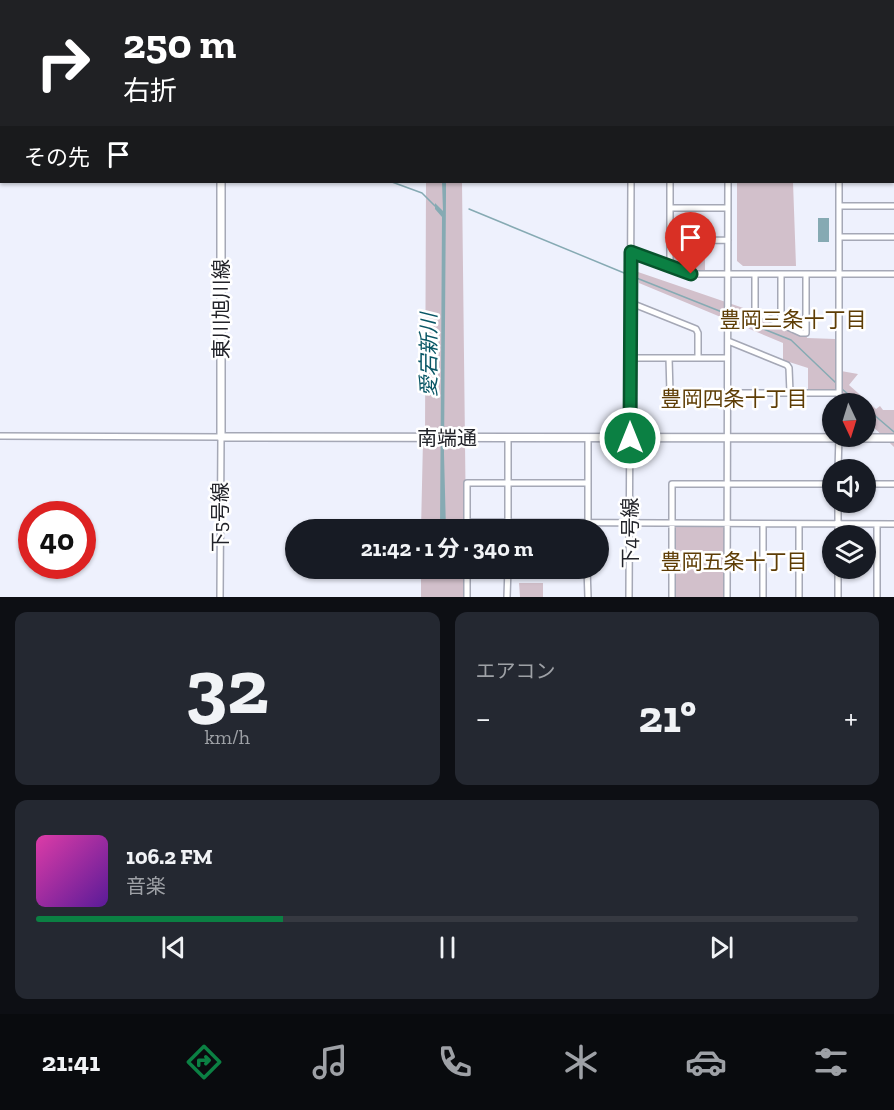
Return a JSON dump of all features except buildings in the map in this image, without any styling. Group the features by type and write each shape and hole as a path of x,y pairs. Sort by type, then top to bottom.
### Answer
{"main road":[{"name":"東川旭川線","path":"221,183 221,437"},
{"name":"南端通","path":"221,437 822,437"},
{"name":"南端通","path":"876,438 893,438"}],"street":[{"name":"下4号線","path":"630,597 631,183"},
{"path":"670,183 670,266"},
{"path":"727,597 728,183"},
{"path":"669,358 670,393 839,392 839,183"},
{"path":"839,206 894,206"},
{"path":"670,208 728,208"},
{"path":"839,237 894,237"},
{"path":"670,241 728,240"},
{"path":"631,252 691,274 894,274"},
{"path":"755,274 755,312 801,333 806,333 806,274"},
{"path":"781,274 781,322"},
{"path":"631,303 696,329 698,358"},
{"path":"728,341 787,365 790,393"},
{"path":"630,358 727,358"},
{"name":"南端通","path":"0,436 221,437"},
{"name":"下5号線","path":"220,597 221,437"},
{"path":"508,438 508,519"},
{"path":"588,438 588,519"},
{"path":"467,519 467,483 588,483"},
{"path":"672,597 672,484 822,484"},
{"path":"876,484 894,484"},
{"path":"838,513 838,524"},
{"path":"609,524 894,524"},
{"path":"763,524 763,597"},
{"path":"799,524 799,597"},
{"path":"877,524 877,597"},
{"path":"467,579 467,597"},
{"path":"507,597 508,579"},
{"path":"587,579 588,597"},
{"path":"838,579 838,597"}],"shaded area":[{"path":"426,183 462,183 466,519 421,519 423,440 425,436"},
{"path":"737,183 793,183 796,266 743,266 737,261"},
{"path":"673,243 705,243 705,272 692,272 673,266"},
{"path":"638,272 755,312 806,333 807,338 835,339 835,392 808,391 808,368 783,360 783,343 639,283"},
{"path":"841,371 858,374 849,385 858,393 841,393"},
{"path":"880,406 883,410 894,410 894,447 876,430 876,409"},
{"path":"674,526 725,527 724,597 674,597"},
{"path":"421,579 466,579 466,597 421,597"},
{"path":"519,583 543,583 543,597 520,597"}],"water":[{"path":"442,183 446,183 446,519 440,519 442,217 435,209 435,203 443,211"},
{"path":"818,218 829,218 829,242 818,242"}],"waterway":[{"path":"395,183 422,193 435,206"},
{"path":"469,209 629,275"},
{"path":"634,277 727,314"},
{"path":"731,316 791,340 836,383"},
{"path":"842,389 847,393"},
{"path":"876,417 894,432"}],"district":[{"name":"豊岡三条十丁目","path":"793,319"},
{"name":"豊岡四条十丁目","path":"734,398"},
{"name":"豊岡五条十丁目","path":"734,561"}],"route":[{"path":"630,438 631,252 691,274"}],"water label":[{"name":"愛宕新川","path":"428,355"}]}
